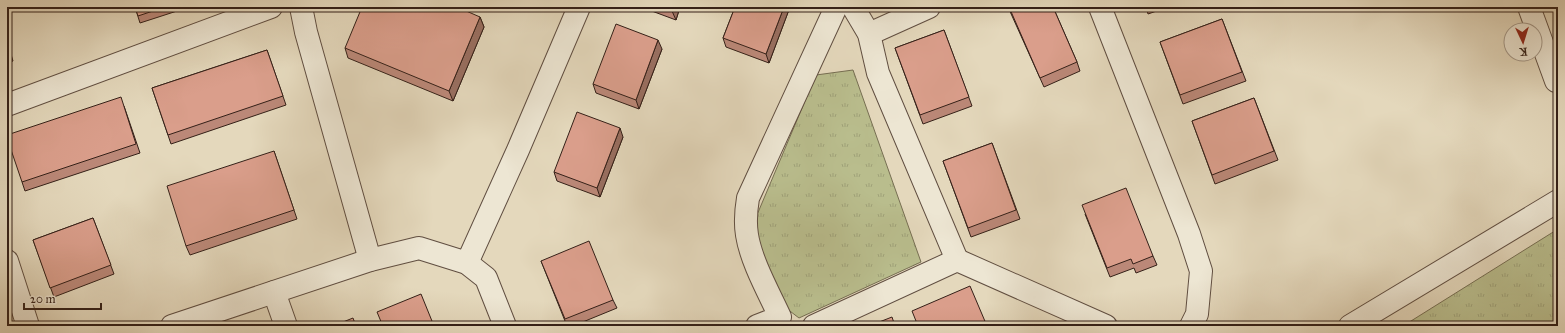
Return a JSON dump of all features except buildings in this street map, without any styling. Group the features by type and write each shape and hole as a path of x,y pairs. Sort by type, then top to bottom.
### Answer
{"street":[{"path":"7,105 271,7"},
{"path":"300,7 370,260"},
{"path":"467,263 518,150 578,7"},
{"path":"757,326 782,321 752,256 747,236 745,216 748,198 836,7"},
{"path":"853,7 869,34 878,73 957,260 1106,326"},
{"path":"869,34 929,7"},
{"path":"1100,7 1189,234 1201,271 1197,314 1191,326"},
{"path":"1529,7 1556,81"},
{"path":"1350,326 1558,201"},
{"path":"172,326 370,260 419,248 467,263 486,278 505,326"},
{"path":"814,326 957,260"},
{"path":"7,261 28,326"},
{"path":"274,292 286,326"}],"green space":[{"path":"853,70 921,262 799,318 782,305 758,244 754,222 816,75"},
{"path":"1558,229 1558,326 1403,326"}]}
